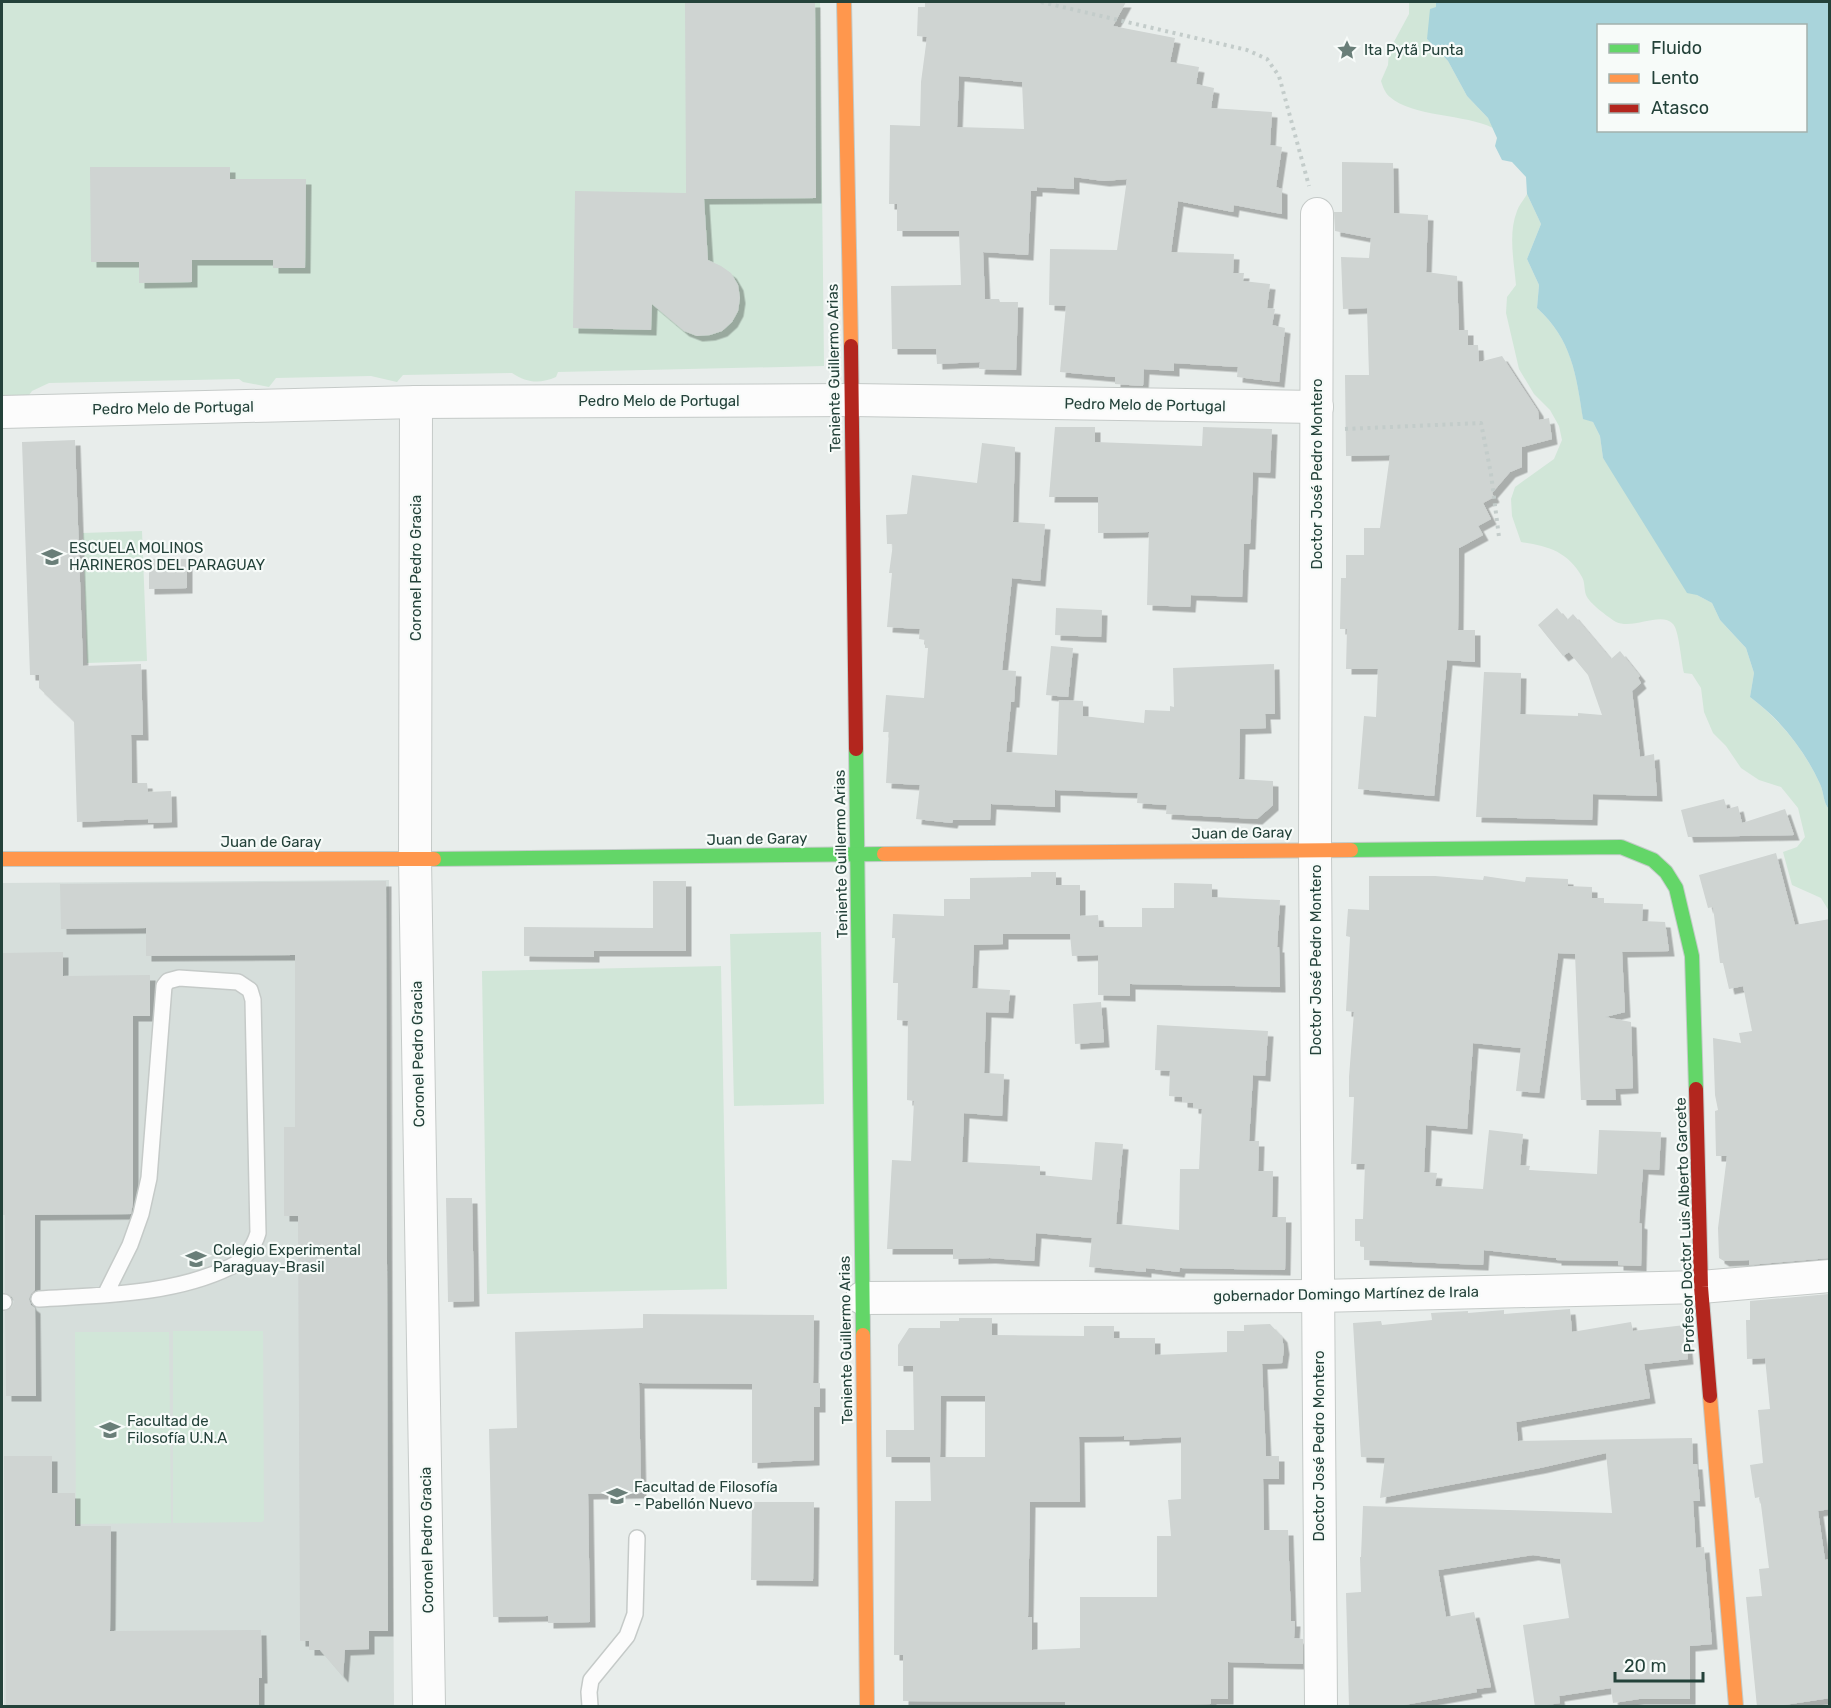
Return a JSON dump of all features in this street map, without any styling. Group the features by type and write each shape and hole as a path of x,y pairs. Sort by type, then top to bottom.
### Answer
{"street":[{"name":"Teniente Guillermo Arias","path":"844,2 852,400 867,1707"},
{"name":"Doctor José Pedro Montero","path":"1317,214 1315,849 1320,1707"},
{"name":"Pedro Melo de Portugal","path":"2,412 416,402 852,400 1317,419"},
{"name":"Coronel Pedro Gracia","path":"416,402 415,859 429,1707"},
{"name":"Juan de Garay","path":"2,859 415,859 1621,847 1653,860"},
{"name":"Profesor Doctor Luis Alberto Garcete","path":"1653,860 1666,872 1676,888 1692,956 1701,1287 1736,1707"},
{"name":"gobernador Domingo Martínez de Irala","path":"862,1298 1318,1296 1701,1287 1830,1276"}],"lane":[{"path":"39,1299 105,1295 181,1285 231,1267 249,1252 258,1233 253,1000 250,990 237,982 179,978 168,981 164,986 149,1178 141,1214 130,1245 105,1295"},
{"path":"590,1707 591,1680 627,1636 632,1625 635,1614 638,1538"}],"path":[{"path":"1041,2 1247,50 1267,59 1279,76 1317,214"},
{"path":"1317,419 1481,423 1491,474 1499,537"}],"shaded area":[{"name":"Colegio Experimental Paraguay-Brasil","path":"389,880 394,1706 4,1706 2,883"}],"green space":[{"path":"2,2 820,2 824,366 558,372 556,377 544,381 528,381 512,373 403,375 397,382 371,376 276,378 269,387 243,382 239,379 49,383 32,391 23,403 2,411"},
{"path":"1409,2 1436,2 1437,8 1427,39 1448,61 1467,96 1488,118 1493,128 1482,123 1425,112 1400,104 1385,92 1381,81 1388,65 1389,51 1409,14"},
{"path":"1527,194 1541,224 1527,259 1539,285 1537,308 1549,320 1565,345 1575,372 1583,418 1593,422 1600,436 1603,458 1697,595 1712,603 1720,620 1746,648 1754,673 1750,697 1790,736 1807,759 1820,784 1829,809 1829,911 1821,898 1792,885 1783,852 1797,847 1805,837 1798,808 1781,787 1759,780 1741,768 1726,746 1713,733 1704,712 1701,688 1692,674 1684,673 1673,624 1662,619 1631,624 1616,622 1599,610 1588,598 1583,579 1570,561 1556,551 1521,542 1512,516 1511,499 1515,487 1554,459 1562,440 1559,426 1550,410 1534,394 1519,369 1506,313 1507,297 1516,285 1512,248 1514,220"},
{"path":"142,531 147,661 87,663 83,533"},
{"path":"821,932 824,1104 734,1106 730,934"},
{"path":"721,966 727,1289 487,1294 482,971"},
{"path":"173,1331 263,1331 264,1520 262,1522 173,1523"},
{"path":"75,1332 169,1332 171,1523 76,1524"}],"water":[{"path":"1436,2 1829,2 1829,809 1814,771 1799,747 1781,725 1750,697 1754,673 1746,648 1720,620 1712,603 1697,595 1687,593 1603,458 1600,436 1593,422 1583,419 1575,373 1565,345 1549,320 1537,308 1539,285 1527,259 1541,224 1527,194 1526,177 1512,162 1502,160 1495,146 1497,138 1488,118 1467,96 1448,61 1427,39 1430,9 1436,7"}],"building":[{"path":"685,2 815,2 816,198 704,199 708,260 731,273 738,285 740,298 738,311 732,322 722,331 697,336 684,331 652,304 651,330 573,328 575,191 686,193"},
{"path":"925,2 1126,2 1113,26 1175,38 1170,62 1199,67 1196,84 1214,88 1211,108 1272,112 1270,145 1282,147 1276,187 1282,189 1282,214 1234,205 1233,212 1178,201 1171,252 1234,254 1233,273 1244,273 1243,281 1270,284 1267,308 1275,309 1272,325 1285,328 1279,382 1237,377 1238,367 1174,363 1174,371 1144,369 1143,386 1115,384 1115,377 1060,372 1066,306 1049,305 1050,249 1117,250 1127,179 1104,181 1074,177 1074,189 1037,187 1037,191 1031,191 1028,255 983,252 985,299 1018,302 1016,370 979,369 980,362 937,364 936,349 892,349 891,286 961,285 959,231 897,231 897,204 889,204 890,125 920,126 921,82 927,37 917,36 918,7 925,7","holes":["959,76 1022,82 1024,129 957,127"]},
{"path":"1342,162 1393,163 1394,213 1428,215 1426,272 1457,276 1459,330 1468,330 1468,345 1478,345 1479,362 1502,356 1538,411 1539,420 1549,418 1552,439 1522,447 1522,467 1510,472 1492,493 1494,497 1483,503 1491,519 1478,526 1483,535 1459,548 1458,630 1475,630 1475,662 1447,660 1434,796 1358,789 1364,716 1376,717 1378,669 1346,669 1347,629 1340,629 1341,578 1346,578 1346,555 1364,555 1364,528 1380,528 1390,455 1346,456 1345,375 1369,375 1367,308 1343,309 1341,257 1369,258 1371,238 1335,231 1334,212 1342,212"},
{"path":"90,167 230,167 230,179 306,179 305,268 273,268 273,260 192,260 192,282 139,283 139,262 91,262"},
{"path":"1055,427 1095,427 1095,442 1202,446 1203,427 1272,429 1270,473 1253,472 1250,544 1244,544 1242,597 1191,595 1190,607 1147,605 1149,532 1098,533 1098,497 1049,497"},
{"name":"ESCUELA MOLINOS HARINEROS DEL PARAGUAY","path":"75,440 83,666 141,664 143,735 131,735 132,783 147,783 148,792 171,791 172,822 148,823 148,819 77,822 74,721 39,688 39,675 30,675 22,442"},
{"path":"982,443 1015,447 1013,522 1045,524 1040,581 1012,578 1002,670 1016,671 1014,702 1011,702 1006,752 1057,755 1059,700 1083,701 1083,716 1144,723 1145,710 1170,711 1170,706 1174,707 1173,668 1274,664 1275,714 1265,714 1266,728 1240,729 1239,779 1273,781 1273,805 1257,819 1166,814 1167,805 1137,803 1138,793 1055,790 1055,807 991,804 990,820 953,820 952,823 916,819 920,785 886,783 889,732 883,732 886,695 924,698 928,648 925,648 925,640 919,639 920,629 887,627 892,573 889,573 893,544 887,544 886,515 907,514 912,475 977,483"},
{"path":"149,559 187,559 187,588 149,589"},
{"path":"1056,608 1102,610 1101,637 1055,635"},
{"path":"1557,608 1567,620 1573,614 1611,659 1620,651 1640,676 1638,678 1641,683 1632,691 1640,757 1654,754 1657,796 1593,794 1592,820 1476,817 1484,672 1521,673 1520,714 1602,715 1588,675 1569,652 1563,656 1538,625"},
{"path":"1051,646 1073,648 1068,697 1046,695"},
{"path":"1724,799 1727,809 1738,806 1742,823 1785,809 1794,835 1688,837 1681,810"},
{"path":"1776,853 1795,925 1830,919 1830,1258 1749,1265 1749,1260 1724,1261 1719,1258 1718,1228 1727,1156 1716,1156 1715,1111 1718,1110 1715,1095 1713,1038 1741,1043 1739,1033 1752,1031 1743,986 1729,989 1723,963 1720,963 1713,907 1708,908 1699,875"},
{"path":"1031,872 1056,872 1056,885 1080,885 1080,916 1098,915 1099,927 1142,927 1142,908 1174,908 1174,883 1212,884 1212,897 1280,900 1277,947 1279,947 1280,987 1130,984 1130,996 1098,995 1098,955 1072,956 1070,934 1003,934 1003,944 974,945 972,988 1010,990 1008,1013 986,1012 984,1073 1004,1074 1002,1116 964,1113 962,1162 1040,1166 1040,1175 1092,1180 1095,1142 1123,1144 1116,1224 1179,1230 1180,1169 1199,1169 1202,1109 1193,1108 1193,1103 1182,1102 1182,1097 1169,1096 1170,1071 1155,1070 1157,1025 1268,1031 1265,1076 1253,1075 1249,1141 1259,1141 1258,1171 1273,1171 1272,1217 1286,1217 1285,1270 1180,1268 1179,1272 1146,1268 1146,1272 1089,1267 1092,1238 1036,1233 1034,1261 990,1258 953,1259 953,1249 887,1249 892,1160 911,1161 914,1101 907,1100 908,1021 897,1020 898,983 893,983 895,938 892,938 893,914 944,916 944,899 970,899 970,878 1031,877"},
{"path":"1369,876 1435,876 1483,880 1484,876 1525,882 1526,877 1568,879 1568,886 1592,887 1592,898 1604,898 1604,903 1643,904 1642,921 1665,922 1669,951 1622,952 1625,1012 1605,1017 1631,1022 1633,1088 1615,1089 1616,1100 1581,1100 1575,954 1558,953 1539,1093 1516,1091 1521,1048 1473,1043 1467,1129 1426,1125 1424,1172 1437,1173 1435,1186 1483,1189 1489,1130 1523,1134 1520,1165 1530,1166 1529,1170 1597,1174 1599,1130 1661,1132 1659,1170 1643,1169 1639,1223 1642,1224 1641,1266 1618,1265 1618,1261 1556,1260 1556,1258 1484,1250 1483,1265 1364,1260 1364,1247 1360,1246 1360,1241 1355,1241 1355,1219 1363,1219 1365,1164 1351,1164 1354,1097 1349,1097 1349,1077 1354,1012 1346,1011 1350,937 1346,936 1348,909 1369,910"},
{"path":"386,881 388,1631 369,1631 369,1649 345,1650 343,1677 320,1650 309,1650 309,1641 300,1641 298,1216 284,1216 284,1127 295,1127 295,955 146,956 146,928 61,929 60,884"},
{"path":"653,881 686,881 686,951 594,951 594,957 524,956 524,927 653,928"},
{"path":"63,952 63,976 150,975 150,1016 133,1016 133,1203 131,1214 35,1215 35,1290 29,1299 35,1308 36,1396 6,1396 5,1311 12,1307 14,1301 5,1293 2,953"},
{"path":"1101,1002 1104,1042 1075,1044 1073,1004"},
{"path":"446,1198 472,1198 474,1301 448,1302"},
{"path":"1829,1294 1830,1509 1818,1511 1825,1560 1830,1559 1830,1698 1757,1707 1746,1597 1762,1596 1759,1569 1769,1568 1760,1497 1755,1498 1750,1465 1763,1463 1758,1410 1770,1409 1765,1358 1747,1359 1746,1320 1750,1320 1750,1301"},
{"path":"1570,1309 1572,1332 1631,1322 1633,1331 1685,1325 1688,1359 1644,1364 1650,1398 1516,1422 1518,1441 1692,1438 1693,1464 1697,1464 1700,1501 1693,1501 1696,1548 1704,1547 1712,1644 1690,1646 1690,1699 1639,1699 1613,1703 1611,1688 1559,1696 1560,1703 1535,1707 1523,1625 1569,1618 1560,1559 1533,1555 1438,1570 1446,1617 1474,1612 1491,1687 1476,1689 1477,1692 1393,1707 1349,1707 1346,1593 1361,1592 1360,1557 1363,1506 1612,1513 1606,1453 1540,1468 1380,1498 1385,1458 1361,1457 1353,1323 1381,1321 1382,1325 1432,1320 1431,1313 1504,1310 1504,1314"},
{"path":"643,1314 814,1315 813,1383 820,1383 820,1407 814,1407 814,1460 752,1463 752,1384 639,1383 641,1493 588,1494 590,1622 548,1623 548,1616 493,1617 489,1429 517,1428 515,1332 643,1328"},
{"path":"959,1318 992,1318 992,1335 1084,1336 1084,1326 1114,1326 1114,1338 1155,1338 1155,1355 1227,1352 1227,1331 1244,1331 1244,1325 1270,1324 1282,1337 1284,1349 1282,1363 1262,1364 1266,1456 1279,1456 1279,1479 1263,1479 1264,1530 1288,1530 1291,1621 1295,1621 1294,1638 1303,1639 1303,1664 1228,1662 1228,1699 1211,1699 1211,1704 1065,1707 1065,1702 903,1701 903,1655 894,1655 895,1501 931,1501 930,1457 886,1457 886,1430 914,1430 913,1366 898,1366 898,1345 909,1328 940,1328 940,1321 959,1321","holes":["941,1396 985,1396 985,1457 940,1457","1124,1436 1124,1440 1181,1437 1181,1499 1168,1500 1171,1536 1157,1536 1157,1597 1080,1597 1080,1648 1032,1650 1032,1617 1028,1617 1030,1502 1080,1502 1079,1437"]},
{"path":"4,1456 52,1456 52,1493 75,1493 75,1526 111,1526 110,1631 261,1630 262,1678 259,1678 259,1707 6,1707"},
{"path":"752,1502 814,1502 813,1581 751,1580"}],"traffic: fast":[{"path":"856,749 863,1335"},
{"path":"1351,850 1621,847 1653,860 1666,872 1676,888 1692,956 1696,1089"},
{"path":"434,859 884,854"}],"traffic: slow":[{"path":"844,2 851,346"},
{"path":"884,854 1351,850"},
{"path":"2,859 434,859"},
{"path":"863,1335 867,1706"},
{"path":"1710,1396 1736,1706"}],"traffic: jam":[{"path":"851,346 856,749"},
{"path":"1696,1089 1701,1287 1710,1396"}],"place":[{"name":"Ita Pytã Punta","path":"1347,50"},
{"name":"ESCUELA MOLINOS HARINEROS DEL PARAGUAY","path":"52,557"},
{"name":"Colegio Experimental Paraguay-Brasil","path":"196,1259"},
{"name":"Facultad de Filosofía U.N.A","path":"110,1430"},
{"name":"Facultad de Filosofía - Pabellón Nuevo","path":"617,1496"}]}
